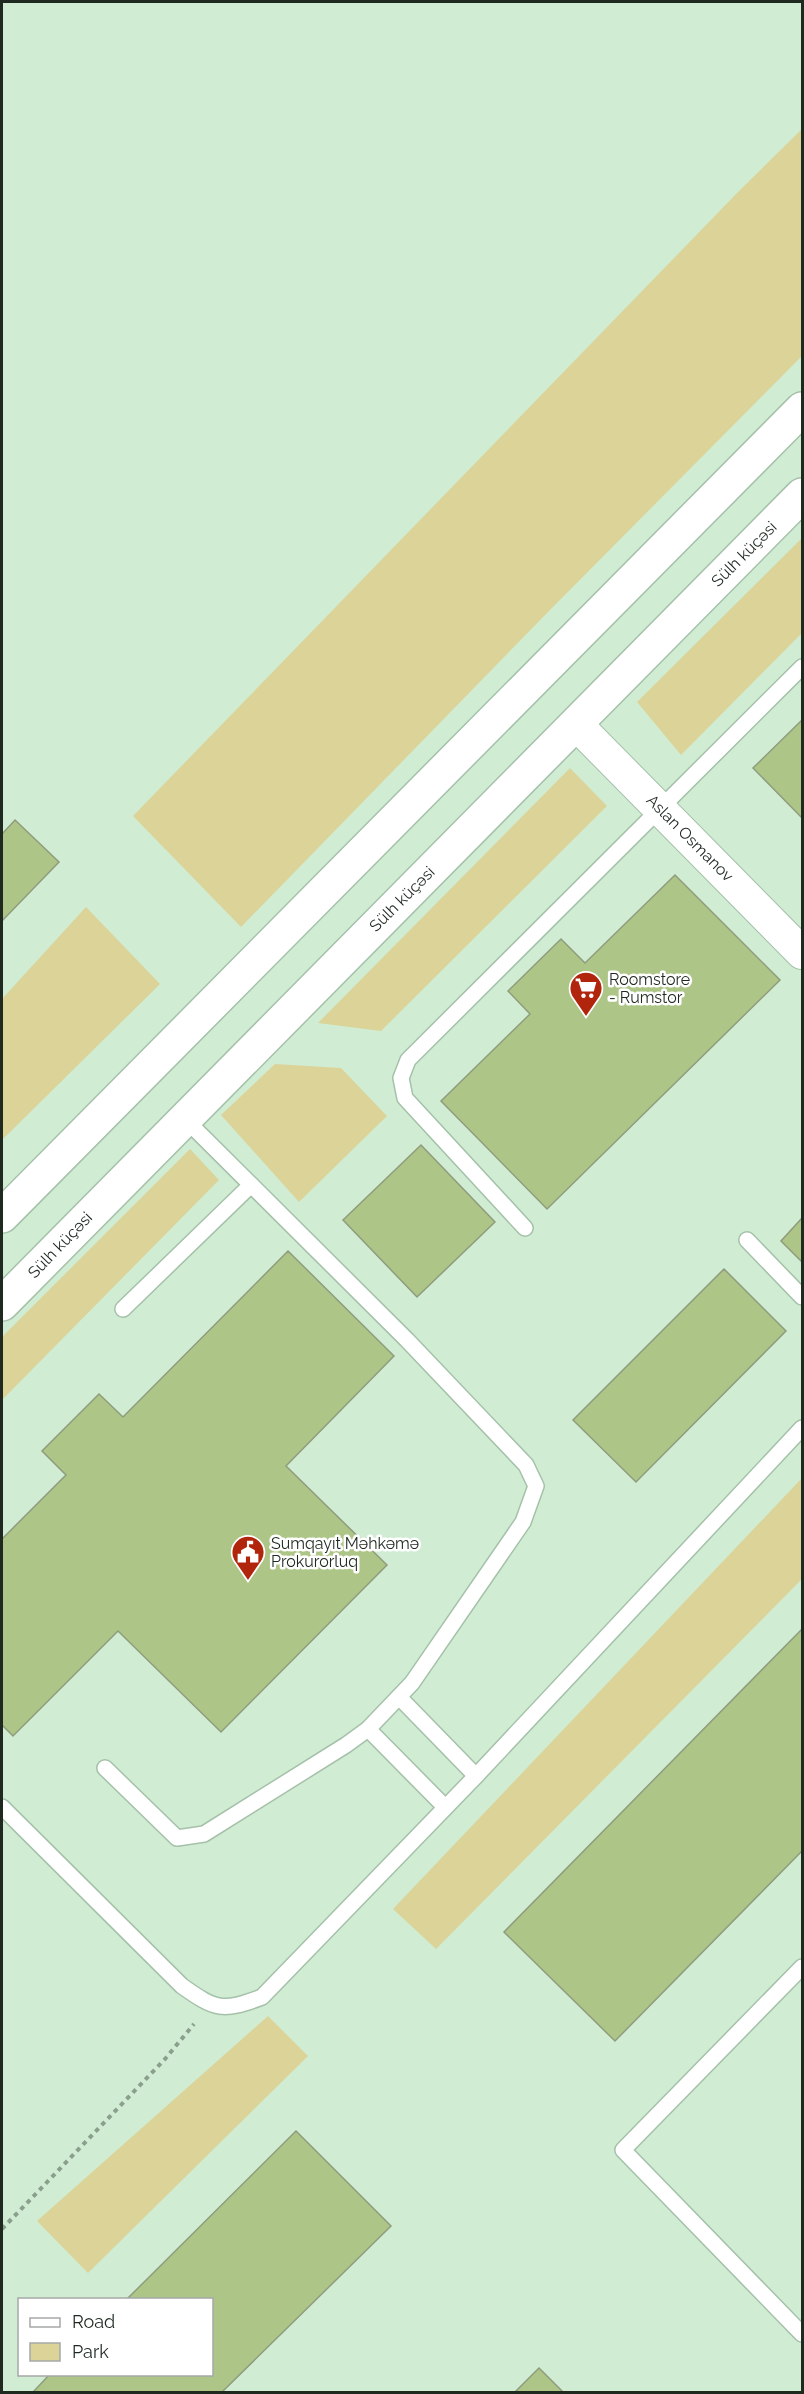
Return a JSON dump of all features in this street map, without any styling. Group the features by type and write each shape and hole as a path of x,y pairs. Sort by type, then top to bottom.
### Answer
{"highway":[{"path":"2,1216 802,409"},
{"name":"Sülh küçəsi","path":"2,1304 802,495"}],"street":[{"name":"Aslan Osmanov","path":"576,724 802,953"}],"lane":[{"path":"525,1228 405,1098 401,1078 408,1060 802,667"},
{"path":"105,1768 177,1838 204,1834 368,1729 400,1698 523,1522 536,1486 526,1465 407,1340 184,1118"},
{"path":"123,1310 251,1185"},
{"path":"747,1240 802,1297"},
{"path":"2,1807 182,1986 210,2005 236,2007 262,1996 476,1776 802,1428"},
{"path":"400,1698 476,1776"},
{"path":"368,1729 445,1807"},
{"path":"802,1967 623,2150 802,2334"}],"path":[{"path":"2,2229 165,2060 210,2005"}],"green space":[{"path":"802,129 802,356 241,927 133,816 739,191"},
{"path":"802,538 802,633 681,755 637,702"},
{"path":"570,768 607,806 381,1031 318,1023"},
{"path":"86,907 160,984 2,1140 2,999"},
{"path":"275,1064 341,1068 387,1116 299,1202 221,1115"},
{"path":"190,1149 219,1180 2,1400 2,1337"},
{"path":"802,1478 802,1579 436,1949 393,1909"},
{"path":"268,2016 308,2056 88,2273 37,2221"}],"building":[{"path":"802,720 802,818 753,768"},
{"path":"15,820 59,862 2,921 2,834"},
{"path":"675,875 780,980 547,1209 441,1101 530,1014 508,991 561,939 585,963"},
{"path":"421,1145 495,1222 417,1297 343,1220"},
{"path":"802,1218 802,1262 781,1241"},
{"path":"288,1251 394,1356 286,1466 387,1565 221,1732 118,1631 13,1736 2,1725 2,1539 66,1475 42,1451 99,1394 123,1417"},
{"path":"724,1269 786,1331 636,1482 573,1420"},
{"path":"802,1629 802,1851 615,2041 504,1932"},
{"path":"296,2131 391,2226 222,2392 34,2391 48,2376 213,2376 213,2298 128,2298"},
{"path":"539,2368 563,2392 515,2392"}],"place":[{"name":"Roomstore - Rumstor","path":"586,1017"},
{"name":"Sumqayıt Məhkəmə Prokurorluq","path":"248,1581"}]}
